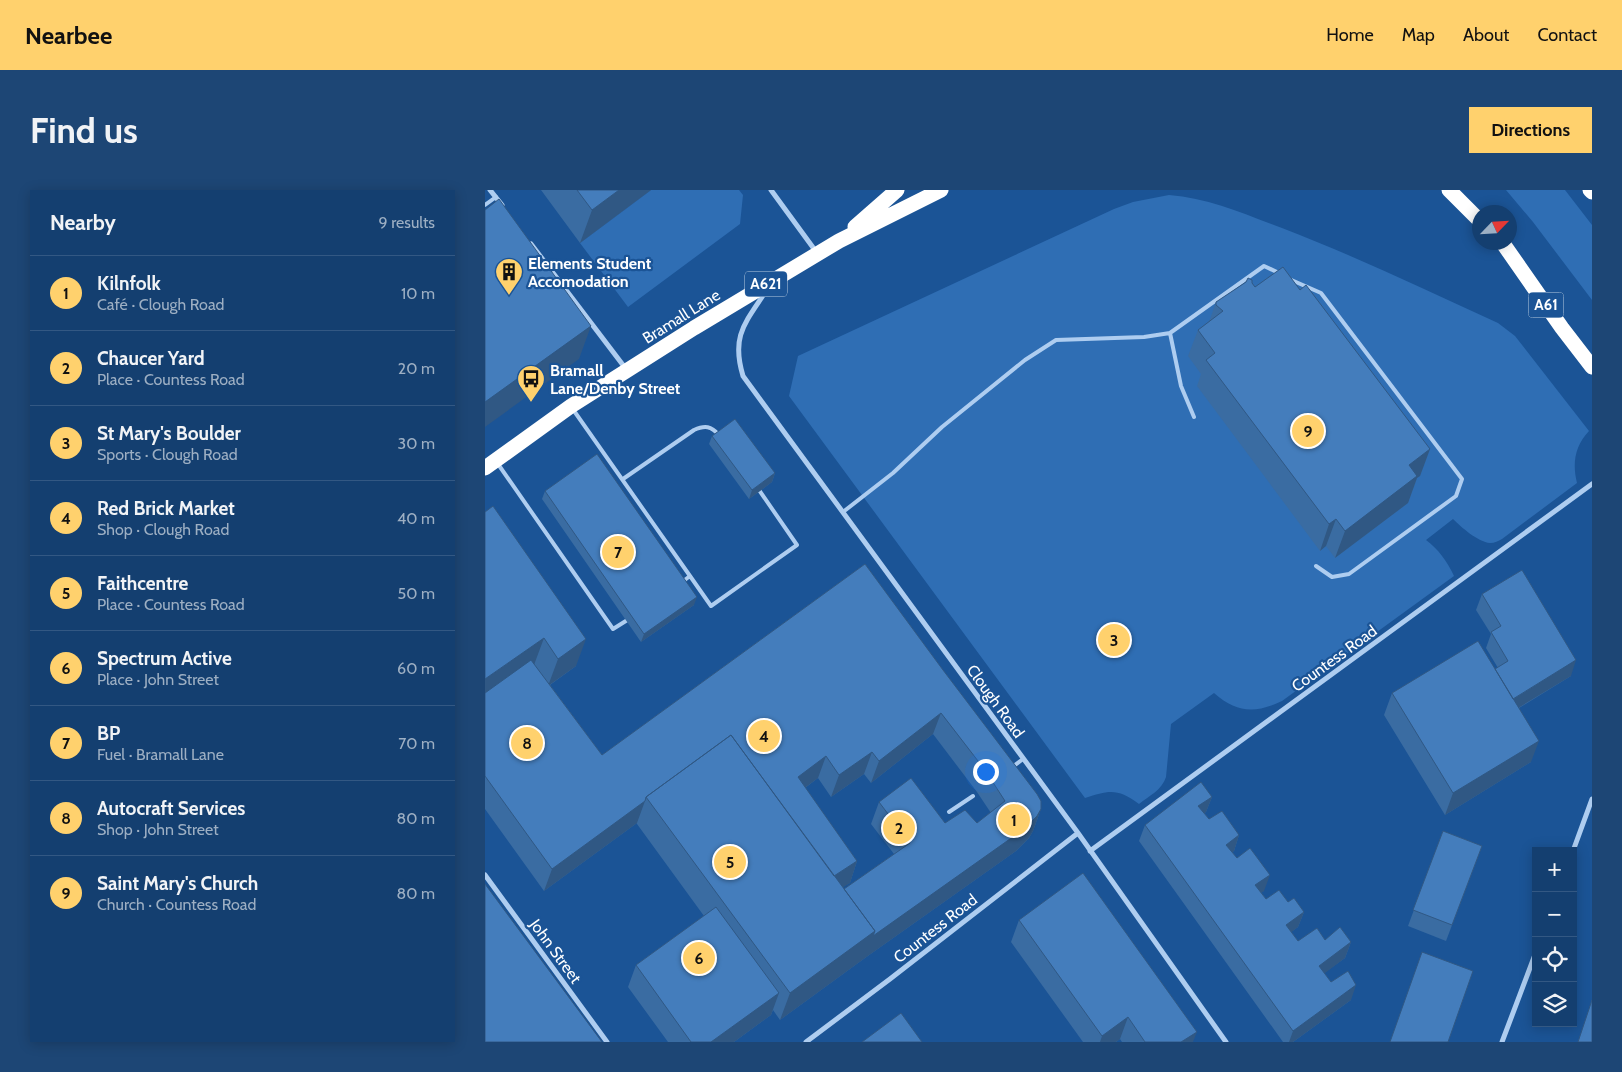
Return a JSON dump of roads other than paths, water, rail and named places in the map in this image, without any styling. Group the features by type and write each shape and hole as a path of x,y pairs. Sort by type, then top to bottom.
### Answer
{"highway":[{"name":"Bramall Lane","path":"839,241 897,190"},
{"name":"Bramall Lane","path":"490,464 571,406 773,280 839,241 941,190"},
{"path":"1449,190 1472,213"},
{"name":"A61","path":"1508,250 1562,328 1592,367"}],"street":[{"path":"490,190 508,213"},
{"path":"771,190 817,254"},
{"path":"526,237 628,371"},
{"name":"Bramall Lane","path":"743,376 738,359 738,339 748,318 773,280"},
{"name":"Clough Road","path":"743,376 1078,833 1226,1042"},
{"name":"Countess Road","path":"1090,851 1592,484"},
{"path":"1574,847 1592,799"},
{"name":"Countess Road","path":"806,1042 1078,833"},
{"name":"John Street","path":"485,875 607,1042"},
{"path":"1503,1042 1532,963"}],"lane":[{"path":"485,205 496,197"},
{"path":"843,512 893,473 943,427 1025,360 1056,340 1144,337 1170,333 1264,266 1321,293 1462,479 1456,496 1349,574 1332,577 1316,566"},
{"path":"1170,333 1181,386 1194,417"},
{"path":"571,406 711,606 797,545 754,483"},
{"path":"623,479 694,430 708,426 714,429 720,436"},
{"path":"490,464 613,629 636,613"},
{"path":"675,587 690,576"},
{"path":"1008,770 1023,759"},
{"path":"949,812 973,796"}],"place":[{"name":"Elements Student Accomodation","path":"509,296"},
{"name":"Bramall Lane/Denby Street","path":"531,403"},
{"name":"Saint Mary's Church","path":"1308,431"},
{"name":"BP","path":"618,552"},
{"name":"St Mary's Boulder","path":"1114,640"},
{"name":"Red Brick Market","path":"764,736"},
{"name":"Autocraft Services","path":"527,743"},
{"name":"Kilnfolk","path":"1014,820"},
{"name":"Chaucer Yard","path":"899,828"},
{"name":"Faithcentre","path":"730,862"},
{"name":"Spectrum Active","path":"699,958"}]}
